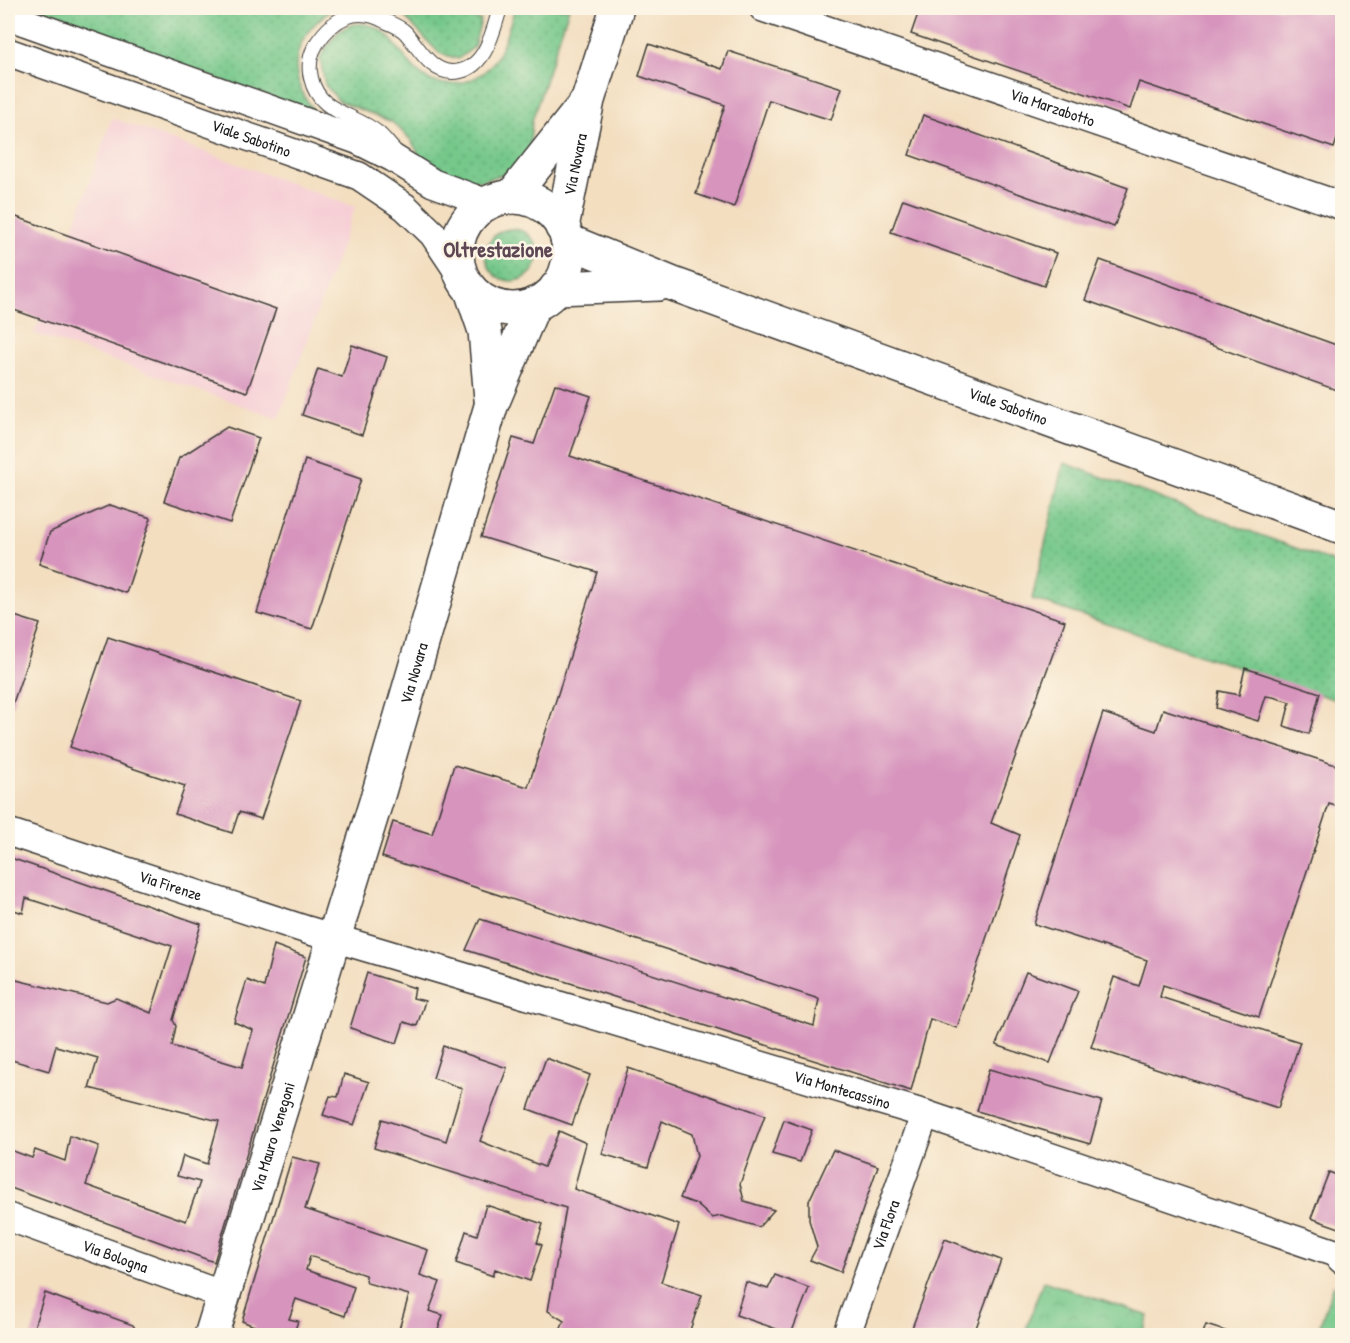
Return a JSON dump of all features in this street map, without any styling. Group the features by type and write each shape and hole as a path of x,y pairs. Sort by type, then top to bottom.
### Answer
{"street":[{"name":"Via Marzabotto","path":"763,8 1342,206"},
{"name":"Via Novara","path":"565,234 588,100 611,14"},
{"name":"Viale Sabotino","path":"8,16 357,140 393,158 433,183 499,200"},
{"name":"Viale Sabotino","path":"8,52 359,176 405,207 433,234 467,284"},
{"name":"Via Novara","path":"499,200 588,100"},
{"path":"499,200 541,205 553,214 565,234 568,258 565,274 545,296 518,309 502,308 486,303 467,284 457,260 457,243 463,227 473,213 499,200"},
{"name":"Viale Sabotino","path":"565,234 673,284 1342,527"},
{"name":"Via Novara","path":"467,284 484,331 491,406"},
{"name":"Viale Sabotino","path":"545,296 673,284"},
{"name":"Via Novara","path":"334,938 491,406 545,296"},
{"name":"Via Firenze","path":"8,832 334,938"},
{"name":"Via Montecassino","path":"334,938 925,1114 1335,1253 1342,1260"},
{"name":"Via Mauro Venegoni","path":"211,1335 334,938"},
{"name":"Via Flora","path":"846,1335 925,1114"},
{"name":"Via Bologna","path":"8,1217 223,1295"}],"lane":[{"path":"417,173 378,133 332,110 318,97 309,71 311,51 328,27 353,12 376,16 403,30 432,65 452,72 473,65 490,44 498,8"}],"shaded area":[{"path":"112,118 355,207 279,418 33,333 41,320"}],"green space":[{"path":"13,8 334,8 309,31 297,56 296,70 299,84 316,113"},
{"path":"389,8 435,8 481,20 474,47 458,59 439,53 400,12"},
{"path":"515,8 569,8 532,121 529,157 508,173 481,181 449,179 422,160 411,140 392,122 339,101 325,85 320,58 342,29 355,24 374,27 383,32 419,73 432,81 455,84 476,78 493,63 499,53"},
{"path":"512,229 522,231 530,237 536,245 538,255 536,265 530,273 522,279 512,281 502,279 494,273 488,265 486,255 488,245 494,237 502,231"},
{"path":"1064,463 1342,565 1342,702 1032,599"},
{"path":"1043,1281 1149,1316 1143,1335 1024,1335"},
{"path":"1333,1285 1342,1294 1342,1335 1317,1335"}],"building":[{"path":"920,8 1342,8 1342,124 1334,148 1139,82 1130,109 911,34"},
{"path":"649,44 722,69 728,51 842,88 831,120 769,100 734,207 696,194 725,105 639,76"},
{"path":"923,115 1128,188 1114,227 909,155"},
{"path":"903,199 1056,253 1044,286 891,232"},
{"path":"8,214 276,309 247,392 8,308"},
{"path":"1100,260 1342,347 1342,392 1085,300"},
{"path":"352,345 387,357 362,435 302,415 318,369 342,377"},
{"path":"555,384 591,396 570,456 1065,621 991,823 1020,835 957,1028 930,1019 911,1091 466,950 480,919 814,1026 819,999 382,857 393,822 432,834 454,765 528,787 597,572 481,537 513,438 534,444"},
{"path":"227,427 259,438 230,523 164,501 179,458"},
{"path":"305,460 361,479 312,629 257,613"},
{"path":"110,505 151,518 126,593 39,564 50,532"},
{"path":"8,614 40,624 12,706 8,705"},
{"path":"108,637 301,701 261,819 239,812 232,833 175,814 185,786 70,747"},
{"path":"1245,668 1320,693 1309,734 1284,726 1290,702 1273,697 1266,696 1258,721 1216,708 1219,691 1239,695"},
{"path":"1163,709 1342,767 1342,808 1329,804 1259,1017 1163,985 1160,997 1300,1042 1278,1108 1091,1047 1114,977 1139,986 1147,960 1034,924 1103,713 1156,731"},
{"path":"8,857 201,924 173,1020 176,1026 172,1046 242,1067 253,1030 234,1022 247,980 264,987 274,945 306,957 214,1262 8,1187 8,1149 32,1158 35,1150 65,1161 70,1136 99,1146 86,1185 186,1221 200,1182 177,1176 183,1156 207,1164 219,1121 89,1088 98,1058 56,1046 49,1071 8,1059 8,978 107,1002 116,998 151,1013 172,946 26,898 23,913 8,908"},
{"path":"1026,972 1078,991 1050,1063 996,1045"},
{"path":"367,973 415,988 413,998 425,1001 417,1026 404,1022 397,1043 350,1028"},
{"path":"443,1046 507,1068 480,1141 544,1167 559,1131 586,1143 574,1189 679,1225 661,1282 702,1295 688,1336 558,1336 564,1321 548,1311 566,1208 374,1148 382,1119 446,1141 462,1088 433,1078"},
{"path":"546,1058 590,1075 572,1125 528,1109"},
{"path":"628,1068 765,1115 740,1184 744,1201 774,1210 759,1227 721,1216 712,1218 696,1204 680,1198 697,1156 692,1134 662,1121 648,1167 602,1154"},
{"path":"989,1069 1102,1101 1090,1144 977,1111"},
{"path":"344,1074 369,1082 354,1125 323,1115 330,1096 338,1097"},
{"path":"784,1120 812,1130 800,1162 772,1154"},
{"path":"833,1150 878,1166 841,1272 810,1260 817,1247 809,1220 809,1201"},
{"path":"292,1157 320,1164 305,1209 428,1250 420,1275 440,1282 429,1311 443,1315 436,1336 397,1336 409,1295 367,1283 365,1275 310,1256 306,1270 354,1287 345,1316 296,1299 289,1319 298,1321 293,1336 251,1336 254,1326 242,1321"},
{"path":"1329,1172 1342,1177 1342,1229 1311,1218"},
{"path":"486,1205 543,1224 537,1243 542,1245 530,1281 495,1269 493,1276 456,1263 466,1231 477,1235"},
{"path":"945,1239 1001,1260 973,1336 909,1336"},
{"path":"775,1275 809,1288 791,1334 736,1315 746,1282 768,1289"},
{"path":"45,1293 133,1325 140,1336 31,1336"},
{"path":"1206,1325 1238,1335 1238,1336 1202,1336"},
{"path":"348,1328 372,1335 372,1336 345,1336"}],"district":[{"name":"Oltrestazione","path":"498,249"}]}
